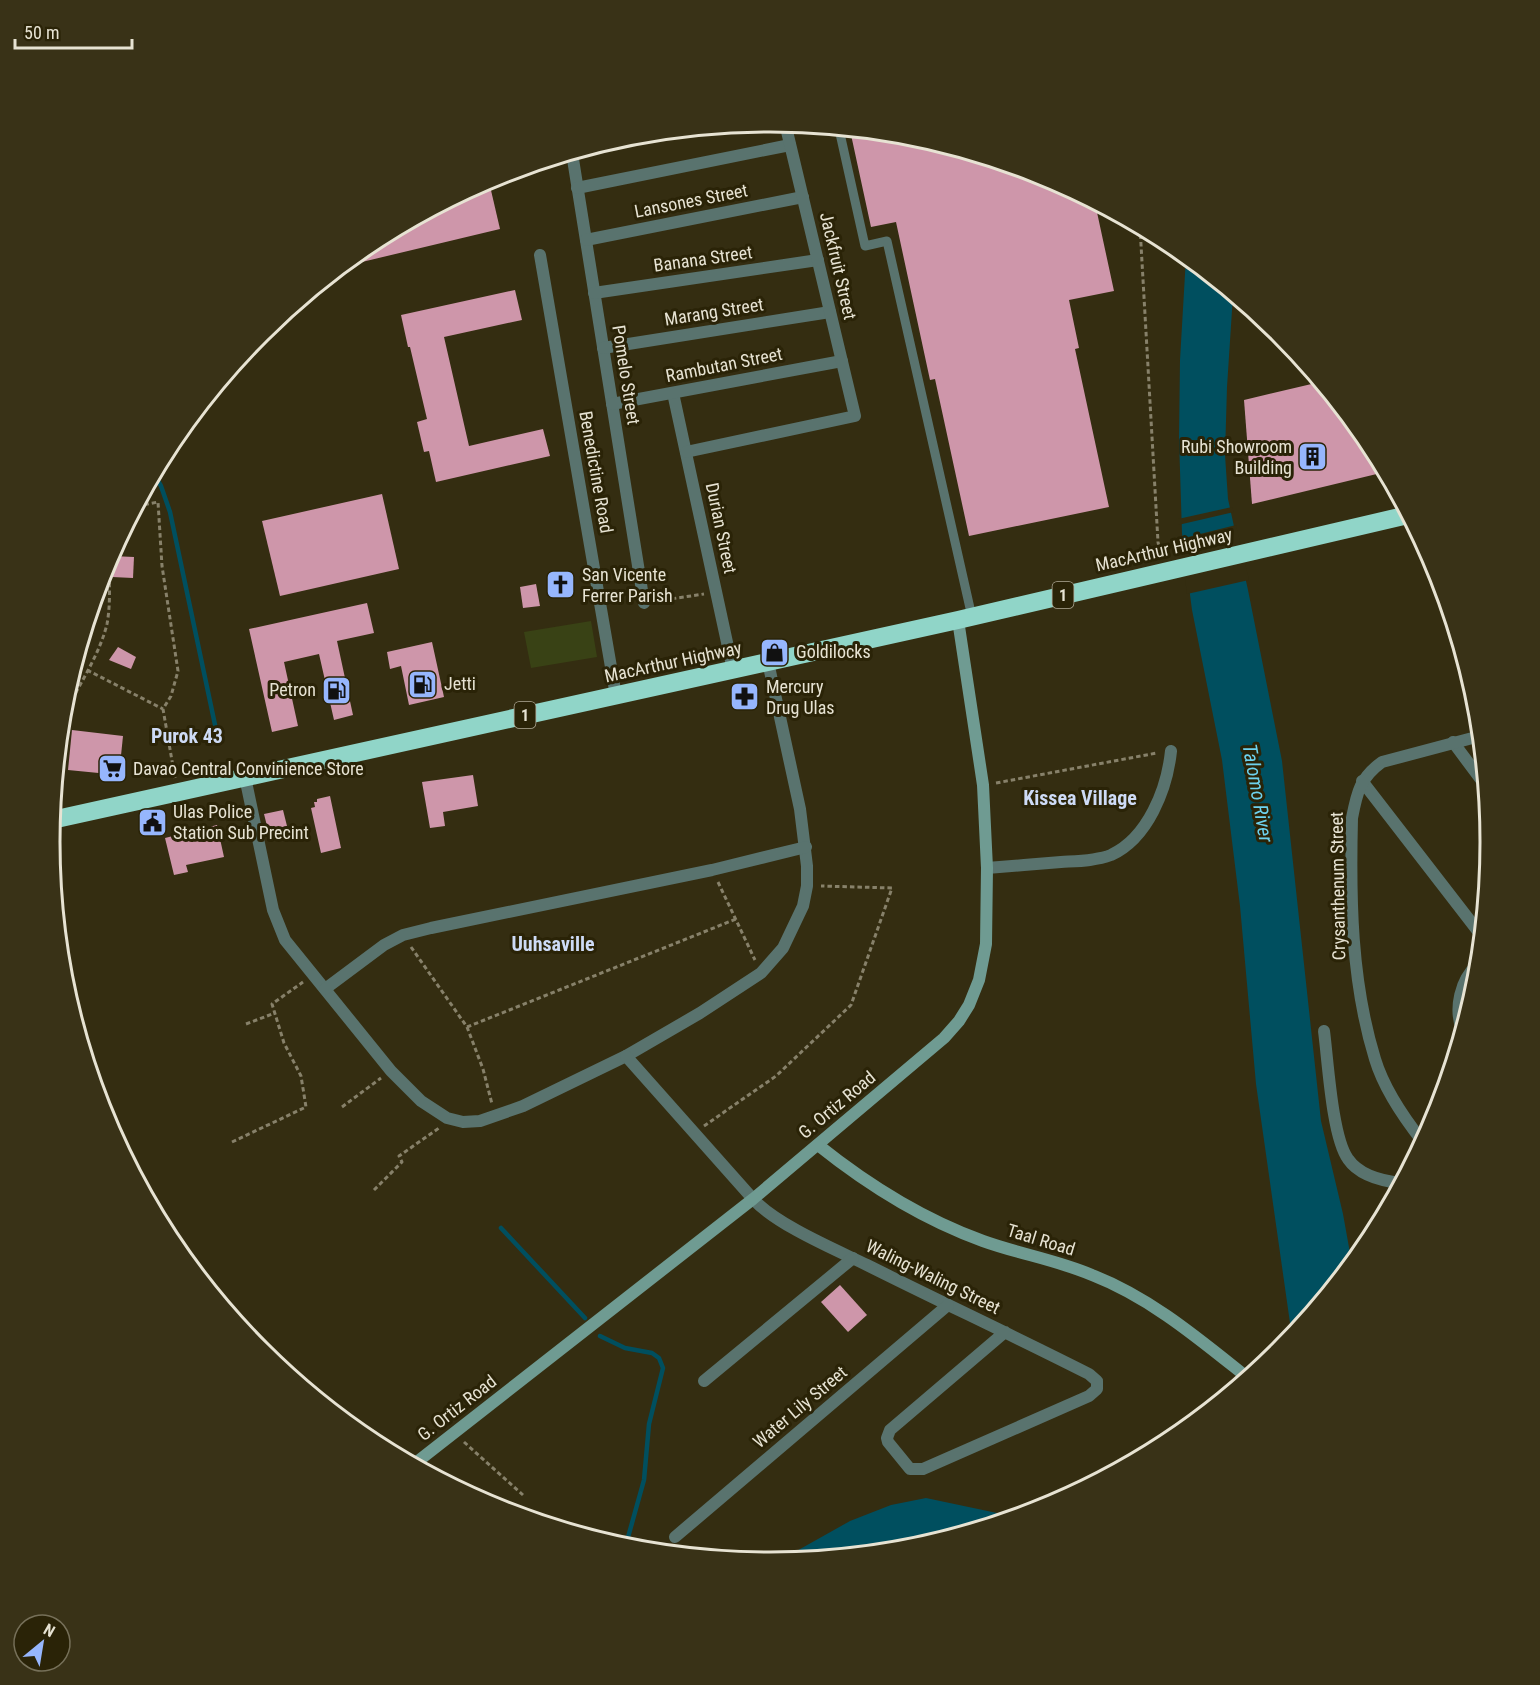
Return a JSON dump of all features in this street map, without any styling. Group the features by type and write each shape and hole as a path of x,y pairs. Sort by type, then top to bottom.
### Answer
{"highway":[{"name":"MacArthur Highway","path":"61,815 177,792 965,619 1401,517"}],"street":[{"name":"Jackfruit Street","path":"686,452 855,417 787,133"},
{"path":"578,188 790,145"},
{"name":"Pomelo Street","path":"573,161 644,603"},
{"name":"Lansones Street","path":"586,240 803,197"},
{"name":"Benedictine Road","path":"540,255 616,696"},
{"name":"Banana Street","path":"594,293 818,260"},
{"name":"Marang Street","path":"603,348 830,312"},
{"name":"Rambutan Street","path":"612,404 842,361"},
{"name":"Durian Street","path":"673,393 733,670"},
{"name":"G. Ortiz Road","path":"420,1460 753,1199 944,1038 964,1013 979,980 986,944 987,868 983,785 965,619"},
{"path":"245,777 278,926 293,952 391,1071 421,1101 447,1118 463,1122 495,1118 626,1056 700,1013 761,973 773,962 791,935 803,906 807,886 806,847 798,799 768,662"},
{"path":"1472,738 1382,762 1370,770 1362,781 1475,927"},
{"path":"1453,742 1476,773"},
{"path":"987,868 1098,859 1125,846 1138,834 1157,802 1169,766 1171,751"},
{"name":"Crysanthenum Street","path":"1362,781 1352,818 1352,839 1354,949 1364,1015 1375,1061 1394,1101 1417,1134"},
{"path":"325,989 367,956 403,935 431,927 712,870 806,847"},
{"path":"1458,1019 1460,998 1466,978"},
{"path":"1324,1031 1337,1130 1348,1159 1364,1173 1383,1182 1393,1183"},
{"name":"Waling-Waling Street","path":"626,1056 761,1208 853,1258 1005,1332 1089,1374 1094,1377 1098,1385 1094,1393 1078,1401 923,1469 910,1469 888,1442 890,1430 1005,1332"},
{"name":"Taal Road","path":"818,1144 849,1170 920,1214 986,1242 1039,1256 1093,1275 1139,1297 1181,1324 1242,1373"},
{"path":"704,1381 853,1258"},
{"name":"Water Lily Street","path":"675,1537 948,1305"}],"lane":[{"path":"841,137 865,246 887,241 965,619"}],"path":[{"path":"1141,238 1158,542 1166,571"},
{"path":"146,504 158,502 162,566 178,671 176,683 164,709 177,792"},
{"path":"77,689 106,626 109,584"},
{"path":"644,603 716,592"},
{"path":"87,670 164,709"},
{"path":"983,785 1171,751"},
{"path":"712,870 761,973"},
{"path":"695,1133 776,1076 851,1005 892,888 807,886"},
{"path":"467,1027 736,919"},
{"path":"403,935 467,1027 483,1069 495,1118"},
{"path":"232,1142 306,1107 301,1076 284,1044 272,1004 313,975"},
{"path":"246,1024 275,1013"},
{"path":"342,1107 391,1071"},
{"path":"374,1190 402,1162 399,1156 438,1129 447,1118"},
{"path":"453,1434 502,1474 523,1495"}],"green space":[{"path":"591,621 597,657 531,668 524,632"}],"water":[{"name":"Talomo River","path":"1185,267 1232,304 1225,455 1228,499 1282,761 1321,1121 1350,1251 1290,1325 1256,1084 1240,906 1222,760 1192,610 1182,533 1179,439 1180,360"},
{"path":"926,1498 1001,1514 909,1539 863,1546 796,1551 850,1521 891,1505"}],"pier":[{"path":"1232,507 1234,512 1178,525 1178,519"},
{"path":"1236,525 1249,580 1187,594 1180,539"}],"building":[{"path":"852,138 909,146 998,170 1042,187 1097,213 1114,291 1069,300 1079,348 1075,349 1109,507 969,536 935,379 930,380 896,222 871,227"},
{"path":"491,190 500,229 362,262 415,228"},
{"path":"515,290 522,320 444,337 469,446 543,429 550,456 436,482 429,451 424,452 417,422 427,419 401,315"},
{"name":"Rubi Showroom Building","path":"1312,384 1333,410 1376,474 1252,504 1244,400"},
{"path":"382,494 399,569 280,596 262,521"},
{"path":"120,556 134,557 133,578 112,577"},
{"path":"536,584 540,606 523,608 520,587"},
{"path":"367,603 374,633 337,641 353,715 334,720 319,654 284,662 298,726 272,732 249,629"},
{"path":"432,642 444,697 409,705 401,666 390,669 387,652"},
{"path":"118,647 136,657 131,669 109,660"},
{"path":"72,730 123,736 119,775 68,770"},
{"path":"473,775 478,806 443,812 445,826 430,828 422,782"},
{"path":"330,796 341,848 321,853 311,808 315,807 314,802 317,802 317,799"},
{"path":"283,810 287,826 268,830 264,814"},
{"path":"217,825 224,857 186,865 188,872 174,875 165,838"},
{"path":"840,1285 867,1315 848,1332 821,1302"}],"waterway":[{"path":"158,482 170,512 218,739"},
{"path":"501,1228 585,1318"},
{"path":"600,1336 625,1348 652,1353 659,1358 663,1368 649,1424 644,1480 628,1538"}],"place":[{"name":"Rubi Showroom Building","path":"1313,457"},
{"name":"San Vicente Ferrer Parish","path":"561,585"},
{"name":"Goldilocks","path":"775,652"},
{"name":"Jetti","path":"423,684"},
{"name":"Petron","path":"337,690"},
{"name":"Mercury Drug Ulas","path":"745,697"},
{"name":"Davao Central Convinience Store","path":"112,769"},
{"name":"Ulas Police Station Sub Precint","path":"152,822"}],"district":[{"name":"Purok 43","path":"187,736"},
{"name":"Kissea Village","path":"1080,798"},
{"name":"Uuhsaville","path":"553,944"}]}
